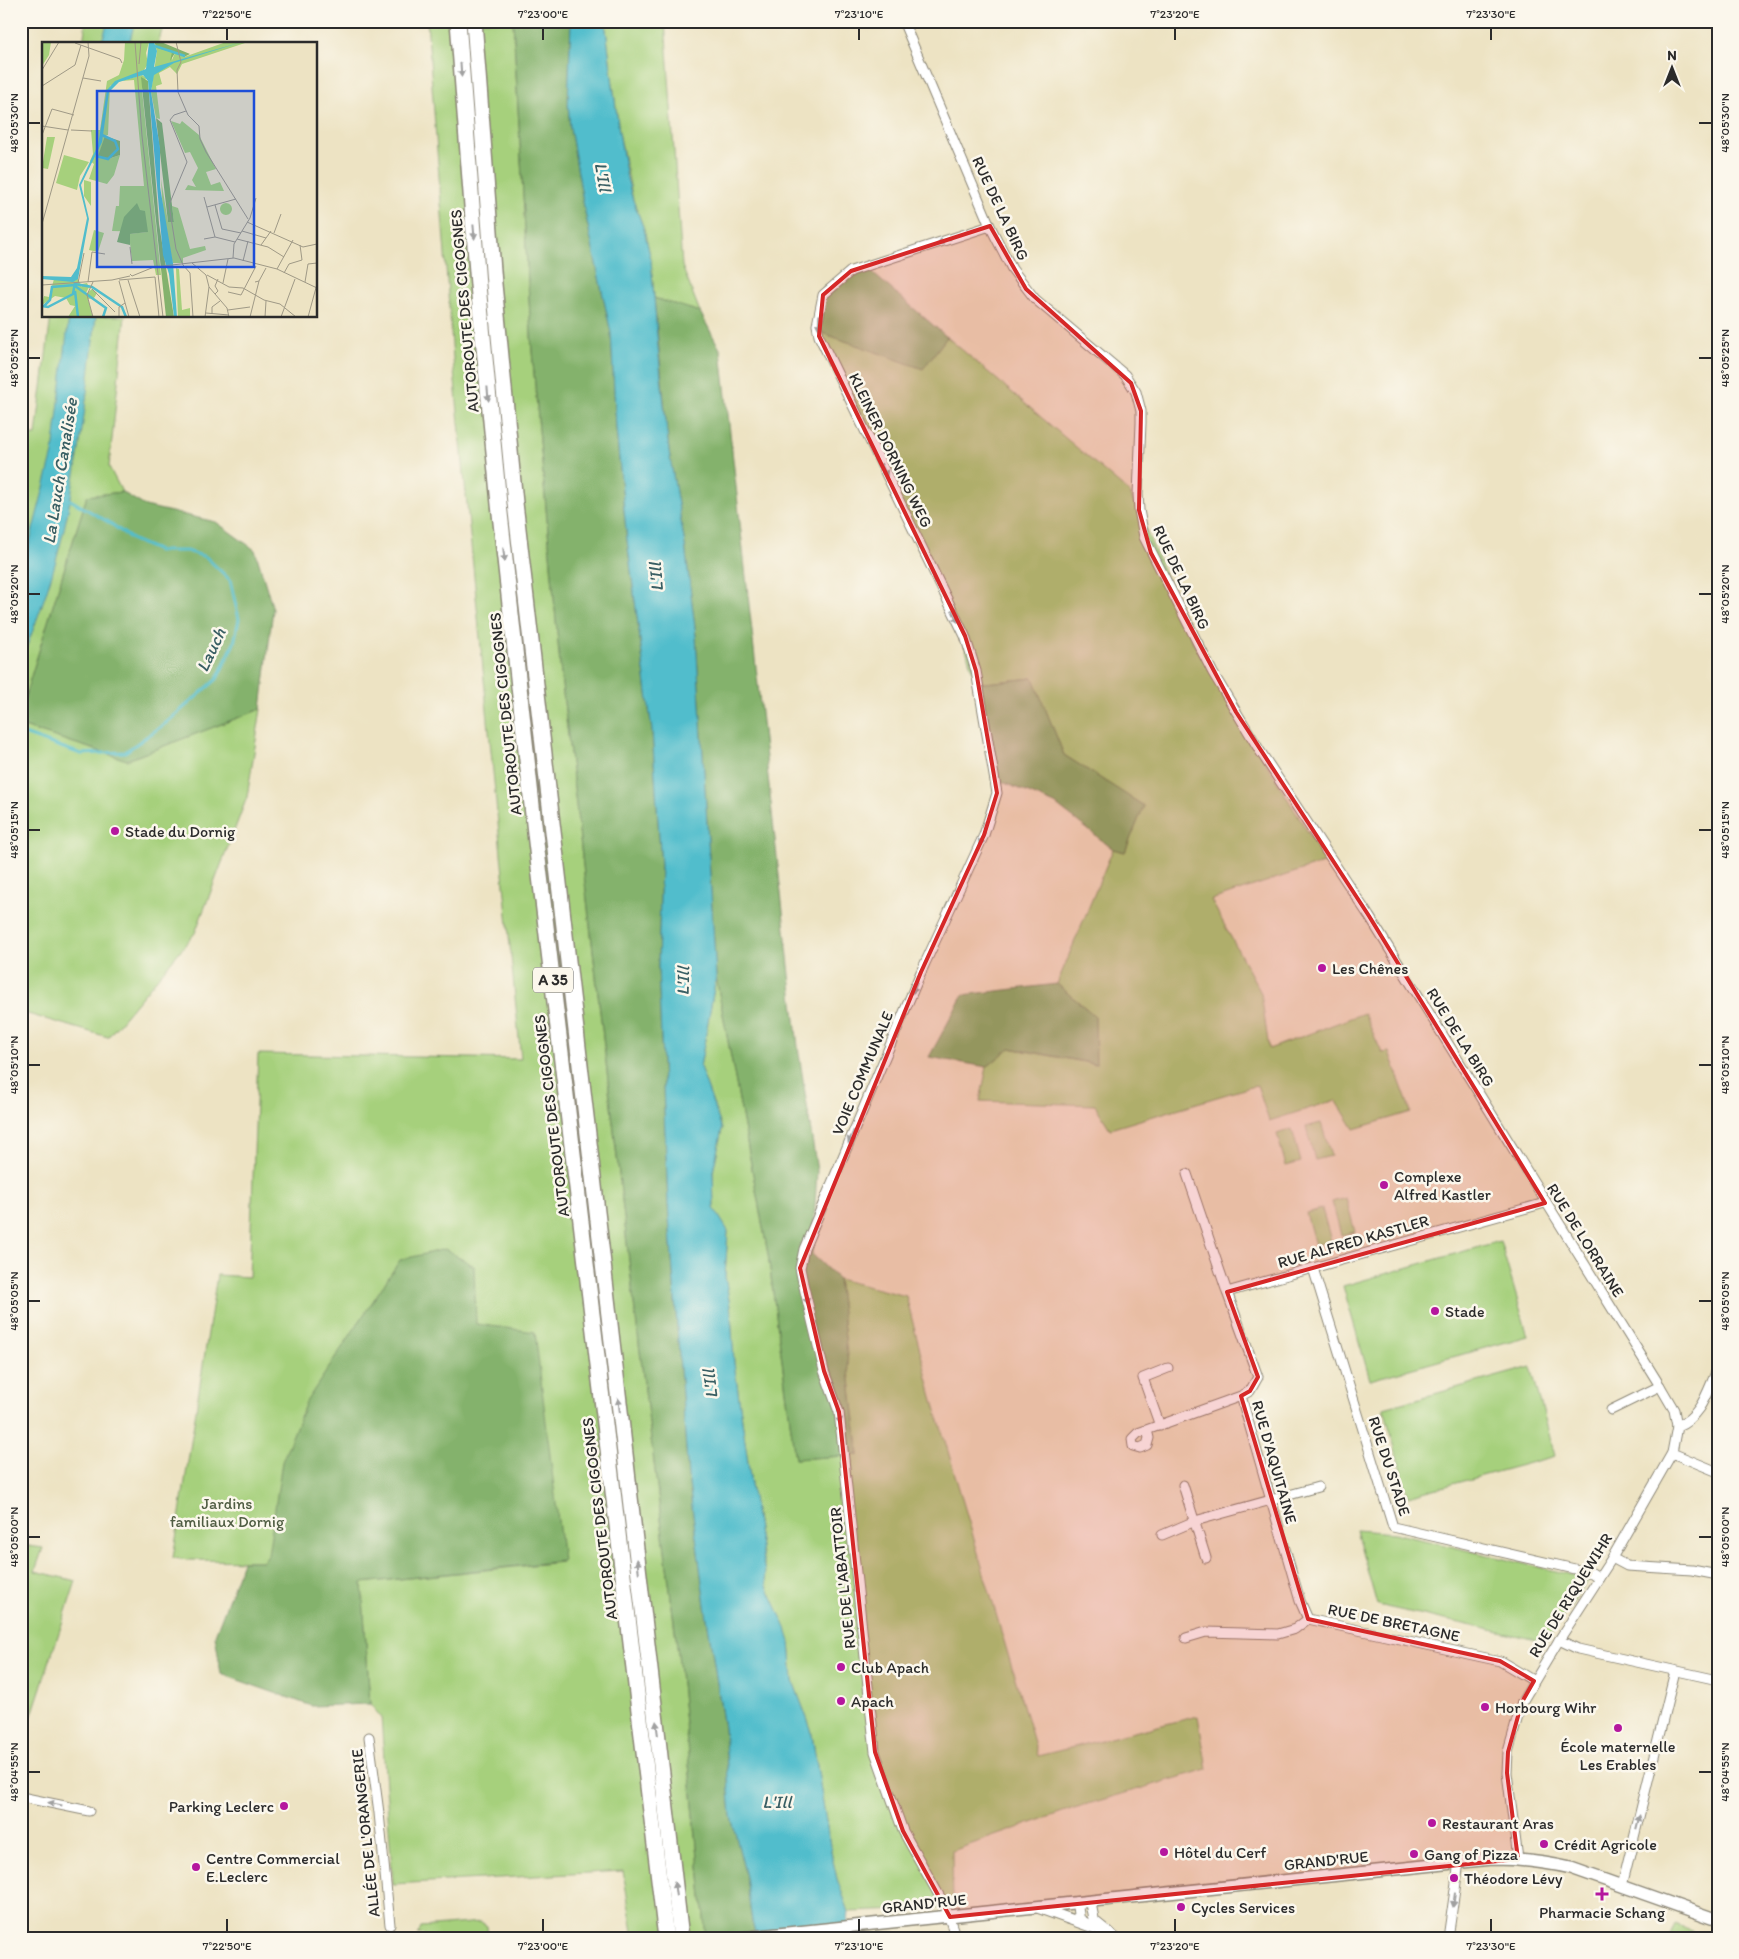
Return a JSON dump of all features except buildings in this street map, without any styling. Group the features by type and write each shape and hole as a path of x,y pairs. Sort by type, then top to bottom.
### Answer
{"highway":[{"name":"AUTOROUTE DES CIGOGNES","path":"458,21 478,285 499,504 538,852 666,1938"},
{"name":"AUTOROUTE DES CIGOGNES","path":"474,21 494,284 515,503 681,1938"}],"main road":[{"name":"GRAND'RUE","path":"740,1938 1491,1859 1547,1862 1571,1868 1718,1920"}],"street":[{"name":"RUE DE LA BIRG","path":"903,21 990,226 1009,264 1026,289 1106,358 1131,383 1136,392 1140,411 1138,494 1144,537 1213,673 1236,712 1369,916 1488,1109"},
{"name":"KLEINER DORNING WEG","path":"990,226 851,272 822,295 817,325 819,336 965,636 976,671 997,793"},
{"name":"VOIE COMMUNALE","path":"824,1371 800,1268 804,1249 921,972 984,835 997,793"},
{"name":"RUE DE LORRAINE","path":"1488,1109 1660,1386 1674,1410 1677,1426"},
{"name":"RUE D'AQUITAINE","path":"1187,1174 1258,1376 1250,1392 1241,1396 1300,1601 1308,1618"},
{"name":"RUE ALFRED KASTLER","path":"1227,1292 1545,1203"},
{"name":"RUE DU STADE","path":"1312,1268 1393,1527 1592,1573 1599,1578"},
{"path":"1160,1426 1143,1378 1168,1368"},
{"path":"1677,1426 1687,1422 1697,1414 1718,1368"},
{"name":"RUE DE L'ABATTOIR","path":"824,1371 839,1412 875,1752 903,1832 950,1917 952,1933 956,1938"},
{"path":"1611,1410 1660,1386"},
{"path":"1147,1430 1241,1396"},
{"name":"RUE DE RIQUEWIHR","path":"1518,1859 1507,1774 1508,1752 1522,1702 1612,1558 1672,1453 1677,1426"},
{"path":"1672,1453 1718,1472"},
{"path":"1183,1485 1206,1558"},
{"path":"1162,1535 1195,1521 1318,1487"},
{"path":"1612,1558 1627,1566 1692,1570 1718,1576"},
{"name":"RUE DE BRETAGNE","path":"1186,1638 1206,1632 1278,1634 1295,1628 1308,1618 1500,1661 1534,1681"},
{"path":"1559,1640 1578,1648 1718,1680"},
{"path":"1622,1886 1675,1671"},
{"name":"ALLÉE DE L'ORANGERIE","path":"369,1737 379,1813 390,1925"},
{"path":"21,1797 89,1812"},
{"path":"1448,1938 1459,1862"},
{"path":"1090,1901 1094,1921 1110,1935"},
{"path":"1077,1902 1079,1919 1092,1928"},
{"path":"1036,1907 1110,1935"}],"highlighted area":[{"path":"990,226 1026,289 1131,383 1141,411 1139,510 1151,553 1236,712 1369,916 1545,1203 1227,1292 1258,1377 1250,1391 1241,1396 1308,1619 1500,1661 1534,1681 1522,1702 1508,1752 1507,1773 1518,1859 950,1917 903,1831 875,1752 839,1412 824,1371 800,1268 921,972 984,835 997,793 976,671 965,636 819,336 823,295 851,271"}],"green space":[{"path":"86,21 162,21 164,23 159,42 83,42"},
{"name":"Jardins familiaux Dornig","path":"427,21 513,21 532,351 561,676 634,1303 679,1662 706,1938 634,1938 623,1871 393,1884 381,1717 370,1704 362,1583 562,1562 268,1555 263,1561 173,1558 217,1275 249,1277 258,1054 521,1059 454,371"},
{"path":"513,21 571,21 568,103 570,128 585,212 611,333 616,429 627,540 652,731 661,865 658,966 668,1204 688,1476 724,1728 731,1816 746,1877 752,1922 757,1938 706,1938 679,1662 634,1303 561,676 532,351"},
{"path":"605,21 665,21 682,266 700,312 654,298 651,260 644,229 633,200 619,132"},
{"path":"869,270 947,337 923,369 820,332 824,287"},
{"path":"654,298 700,312 721,351 798,1047 817,1171 812,1254 838,1279 859,1455 795,1459 768,1254 716,977 696,636 685,545 669,451"},
{"path":"51,318 125,318 109,467 122,492 87,496 21,709 21,436 36,435"},
{"path":"820,332 923,368 947,337 1130,493 1194,644 1326,862 1211,900 1261,993 1269,1049 1364,1013 1382,1053 1389,1052 1411,1112 1354,1129 1336,1100 1269,1121 1257,1085 1110,1129 1095,1105 980,1101 987,1067 1009,1048 1095,1064 1095,1016 1057,984 1113,849 1125,852 1143,806 1064,755 1032,678 976,684 961,632"},
{"path":"122,492 145,506 216,522 255,550 273,609 261,709 127,760 21,726 21,709 87,496"},
{"path":"1033,678 1064,755 1144,806 1125,852 1113,849 1055,804 1000,781 976,684"},
{"path":"261,709 247,797 195,933 108,1037 21,1012 21,726 127,760"},
{"path":"716,977 768,1254 795,1459 859,1455 838,1279 906,1296 932,1397 1038,1756 1198,1716 1207,1769 1074,1808 952,1851 953,1908 849,1912 837,1879 811,1729 793,1681 790,1641 767,1586 734,1363 731,1312 725,1276 728,1231 714,1209 713,1172 722,1129 700,1067"},
{"path":"1057,984 1095,1016 1096,1064 1010,1048 987,1067 929,1057 963,995"},
{"path":"1321,1123 1331,1156 1315,1160 1306,1127"},
{"path":"1292,1129 1301,1162 1286,1166 1277,1134"},
{"path":"1346,1198 1355,1232 1341,1235 1332,1202"},
{"path":"1322,1209 1331,1241 1315,1245 1306,1213"},
{"name":"Stade","path":"1500,1241 1528,1336 1370,1380 1343,1286"},
{"path":"445,1249 474,1266 476,1324 535,1332 563,1561 362,1583 370,1704 312,1706 221,1674 215,1635 243,1561 263,1561 268,1555 282,1462 306,1402 400,1260"},
{"path":"1531,1367 1555,1456 1408,1496 1384,1408"},
{"path":"1356,1530 1394,1533 1589,1579 1546,1642 1377,1605"},
{"path":"21,1545 43,1548 35,1571 76,1581 21,1748"},
{"path":"481,1922 487,1926 488,1938 426,1938 425,1935 418,1934 421,1927"},
{"path":"1676,1924 1707,1938 1670,1938"}],"water":[{"path":"108,21 135,21 130,42 102,42"},
{"name":"L'Ill","path":"571,21 605,21 619,132 627,178 644,229 651,260 669,451 685,545 696,636 716,977 700,1067 722,1129 713,1172 714,1208 728,1231 725,1276 731,1312 734,1363 767,1586 790,1641 793,1681 811,1729 831,1852 837,1879 849,1912 846,1938 757,1938 752,1922 746,1877 731,1816 724,1728 688,1476 668,1204 658,966 661,865 652,731 627,540 616,429 611,333 585,212 570,128 568,103"},
{"name":"La Lauch Canalisée","path":"69,318 96,318 84,418 62,538 46,592 21,661 21,575 53,453"}],"waterway":[{"name":"Lauch","path":"21,733 81,754 125,752 166,723 217,679 234,643 239,619 230,580 206,557 187,551 159,551 133,540 110,523 67,498"}],"place":[{"name":"Stade du Dornig","path":"115,831"},
{"name":"Les Chênes","path":"1322,968"},
{"name":"Complexe Alfred Kastler","path":"1384,1185"},
{"name":"Stade","path":"1435,1311"},
{"name":"Club Apach","path":"841,1667"},
{"name":"Apach","path":"841,1701"},
{"name":"Horbourg Wihr","path":"1485,1707"},
{"name":"École maternelle Les Erables","path":"1618,1728"},
{"name":"Parking Leclerc","path":"284,1806"},
{"name":"Restaurant Aras","path":"1432,1823"},
{"name":"Crédit Agricole","path":"1544,1844"},
{"name":"Hôtel du Cerf","path":"1164,1852"},
{"name":"Gang of Pizza","path":"1414,1854"},
{"name":"Centre Commercial E.Leclerc","path":"196,1867"},
{"name":"Théodore Lévy","path":"1454,1878"},
{"name":"Pharmacie Schang","path":"1602,1894"},
{"name":"Cycles Services","path":"1181,1907"}]}
